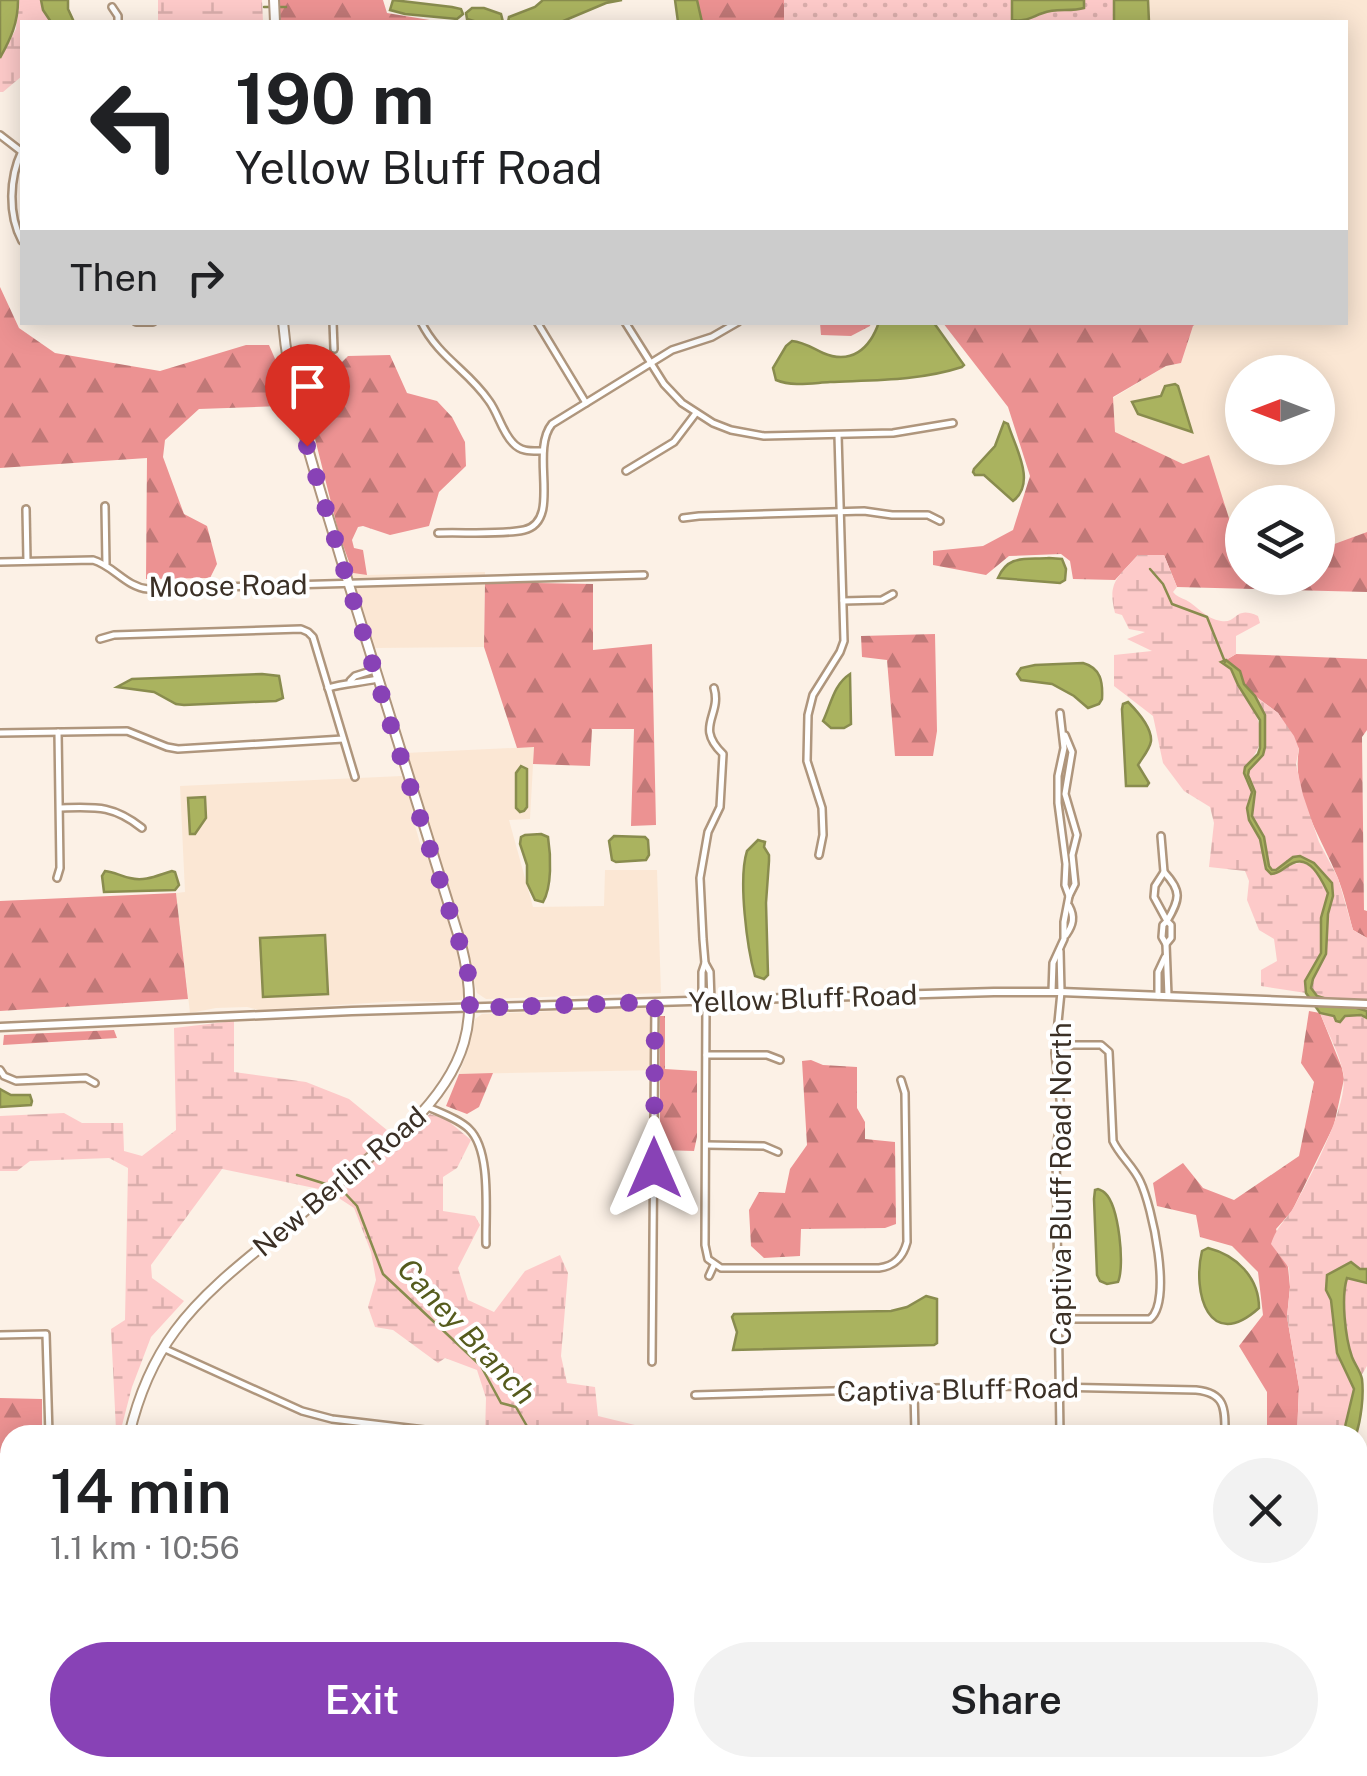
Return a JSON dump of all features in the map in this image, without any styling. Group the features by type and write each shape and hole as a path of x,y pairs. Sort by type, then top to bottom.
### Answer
{"main road":[{"path":"274,0 274,18"},
{"name":"New Berlin Road","path":"132,1425 138,1399 163,1348 185,1318 428,1107 458,1060 470,1008 469,977 460,944 299,414 283,325"}],"street":[{"path":"112,8 118,20"},
{"path":"0,135 20,150"},
{"path":"20,157 13,176 12,216 20,236"},
{"path":"333,325 334,349"},
{"path":"423,325 434,346 481,390 511,442 528,451 542,451"},
{"path":"538,325 586,403"},
{"path":"627,325 664,384 682,403 713,423 748,434 893,434 953,422"},
{"path":"438,533 522,530 537,523 544,509 543,440 552,424 672,350 712,338 733,325"},
{"path":"626,470 674,442 696,414"},
{"path":"819,855 822,808 808,762 808,714 819,684 842,647 838,435"},
{"path":"105,506 106,564"},
{"path":"26,509 27,562"},
{"path":"684,518 840,512 928,514 940,521"},
{"name":"Moose Road","path":"0,562 82,559 106,564 142,589 644,575"},
{"path":"843,602 882,600 893,594"},
{"path":"100,640 114,635 308,632 355,777"},
{"path":"328,688 349,682 358,684 376,675"},
{"path":"714,688 710,736 723,754 724,768 720,807 708,832 700,878 705,963 710,972 706,1001 704,1245 714,1265 727,1269 879,1268 894,1264 907,1242 905,1093 901,1080"},
{"path":"1060,713 1072,752 1065,794 1077,835 1072,855 1074,884 1069,896"},
{"path":"0,733 127,731 178,749 344,739"},
{"path":"56,878 60,868 58,732"},
{"path":"1064,732 1058,803 1069,896"},
{"path":"60,808 105,807 127,816 142,828"},
{"path":"1161,836 1164,872 1154,896 1167,921"},
{"path":"1164,872 1175,884 1178,895 1163,926 1168,996"},
{"name":"Captiva Bluff Road North","path":"1060,1425 1056,1153 1061,1109 1056,1072 1057,992 1069,896"},
{"path":"1158,996 1158,972 1166,955"},
{"path":"1158,972 1168,972"},
{"name":"Yellow Bluff Road","path":"0,1027 470,1008 1057,992 1367,1004"},
{"path":"652,1362 655,1002"},
{"path":"1057,1045 1101,1045 1109,1052 1113,1142 1146,1194 1157,1239 1158,1307 1155,1316 1142,1320 1059,1319"},
{"path":"706,1054 768,1055 780,1060"},
{"path":"0,1070 16,1081 86,1078 96,1082"},
{"path":"428,1107 467,1127 481,1148 486,1244"},
{"path":"706,1145 764,1146 778,1152"},
{"path":"709,1276 714,1265"},
{"path":"0,1334 46,1334 49,1425"},
{"path":"163,1348 302,1411 382,1425"},
{"name":"Captiva Bluff Road","path":"695,1395 1059,1387 1196,1390 1208,1391 1219,1399 1225,1425"},
{"path":"914,1389 915,1425"}],"shaded area":[{"path":"0,0 18,0 13,30 0,58"},
{"path":"41,0 68,0 73,20 50,20"},
{"path":"393,0 452,7 461,9 463,14 457,19 405,14 390,10"},
{"path":"543,0 622,0 566,20 508,20"},
{"path":"675,0 697,0 702,20 678,20"},
{"path":"1012,0 1084,0 1084,8 1012,20"},
{"path":"1114,0 1148,0 1149,20 1114,20"},
{"path":"1148,0 1367,0 1367,532 1335,544 1335,485 1225,485 1225,529 1183,464 1115,433 1113,398 1166,366 1181,363 1194,325 1348,325 1348,20 1149,20"},
{"path":"472,8 484,8 501,14 502,20 470,20 466,13"},
{"path":"878,325 935,325 964,365 946,372 896,379 803,384 776,380 773,368 792,341 842,357 858,352"},
{"path":"1175,384 1192,432 1138,414 1132,402 1161,396 1165,386"},
{"path":"1004,422 1008,424 1024,475 1020,493 1013,501 984,475 973,472 995,446"},
{"path":"1062,559 1066,569 1065,580 1060,583 998,578 1012,562"},
{"path":"485,572 484,647 373,648 353,573"},
{"path":"1226,660 1240,671 1265,715 1263,755 1248,775 1255,792 1252,816 1264,837 1269,866 1276,870 1300,856 1314,863 1332,883 1326,954 1311,988 1317,996 1367,1011 1367,1018 1345,1016 1336,1021 1334,1016 1320,1013 1306,993 1305,981 1321,953 1321,918 1328,893 1315,870 1305,863 1299,861 1271,874 1266,869 1260,839 1249,820 1247,808 1252,792 1244,773 1260,748 1260,720 1231,669 1221,662"},
{"path":"1083,663 1097,672 1102,687 1099,704 1088,708 1052,684 1021,680 1017,674 1021,668 1035,665"},
{"path":"850,674 851,724 831,728 823,721 836,689"},
{"path":"279,676 283,698 184,705 154,692 117,687 132,679"},
{"path":"1128,702 1151,736 1138,765 1149,783 1147,786 1126,786 1122,709"},
{"path":"534,747 530,819 509,820 533,907 604,906 605,870 657,870 661,993 486,999 477,993 405,753"},
{"path":"521,766 527,769 527,807 520,812 516,808 516,773"},
{"path":"402,776 461,965 465,987 462,1000 259,1010 216,1008 190,1013 176,893 185,892 180,786"},
{"path":"205,797 206,818 195,834 190,834 188,798"},
{"path":"525,835 548,837 550,862 543,902 535,900 527,883 527,865 520,844"},
{"path":"614,836 645,837 649,855 646,860 612,860 609,841"},
{"path":"758,840 765,842 769,855 768,975 764,979 755,976 743,895 747,851"},
{"path":"105,871 141,879 172,871 179,885 175,890 104,892"},
{"path":"325,935 328,994 263,997 260,938"},
{"path":"659,1007 660,1070 459,1074 475,1019 482,1014"},
{"path":"0,1089 11,1095 30,1095 31,1105 0,1107"},
{"path":"1098,1189 1110,1200 1119,1236 1118,1282 1107,1284 1097,1275 1094,1199"},
{"path":"1208,1248 1236,1262 1255,1287 1259,1308 1242,1320 1228,1324 1216,1321 1208,1312 1202,1299 1200,1267 1202,1251"},
{"path":"1351,1262 1367,1269 1367,1283 1347,1278 1344,1296 1347,1339 1362,1379 1358,1425 1345,1425 1354,1389 1337,1353 1327,1275"},
{"path":"926,1296 937,1299 934,1345 733,1350 737,1332 734,1314 891,1311"}],"green space":[{"path":"18,0 41,0 50,20 20,20 20,78 0,92 0,58 16,29"},
{"path":"158,0 262,0 263,20 158,20"},
{"path":"279,0 383,0 387,13 430,20 280,20"},
{"path":"697,0 784,0 784,20 702,20"},
{"path":"784,0 1114,0 1114,20 784,20"},
{"path":"0,287 19,328 55,353 160,371 246,345 269,345 279,368 281,406 199,409 165,440 163,457 184,514 207,526 217,564 210,578 146,579 147,458 0,468"},
{"path":"820,325 870,325 851,336 821,335"},
{"path":"945,325 1194,325 1181,363 1166,366 1113,397 1115,432 1183,464 1209,455 1225,506 1225,588 1177,587 1164,555 1138,555 1115,580 1073,579 1070,561 1061,554 1009,556 986,575 933,565 933,551 983,546 1013,530 1030,476 1008,407"},
{"path":"390,355 407,393 437,401 452,417 465,442 466,466 439,492 429,526 390,535 358,527 352,540 354,548 363,550 367,575 353,573 339,534 307,407 332,407 343,390 342,362 348,356"},
{"path":"1367,532 1367,592 1335,591 1335,544"},
{"path":"1138,555 1164,555 1177,587 1173,592 1211,618 1226,621 1244,613 1258,616 1260,623 1236,636 1236,654 1226,660 1260,728 1259,746 1245,767 1245,779 1252,792 1249,820 1260,839 1265,869 1271,874 1292,864 1306,864 1328,894 1321,949 1306,993 1261,986 1261,970 1277,961 1274,939 1259,930 1247,900 1249,881 1245,871 1209,867 1214,823 1210,807 1184,791 1163,763 1153,716 1114,686 1114,655 1152,651 1127,639 1145,632 1129,629 1122,615 1115,613 1113,603 1116,581"},
{"path":"485,582 593,584 593,650 652,644 656,825 631,826 634,729 592,729 590,766 533,764 534,747 517,748 484,647"},
{"path":"935,634 937,731 933,756 895,756 887,660 862,657 861,636"},
{"path":"1236,654 1367,659 1367,730 1362,737 1367,938 1353,930 1339,882 1303,799 1299,749 1278,713 1255,696 1244,684 1240,671 1226,660"},
{"path":"1255,696 1278,713 1294,736 1303,795 1319,842 1338,878 1353,930 1367,938 1367,1011 1317,996 1311,988 1326,949 1333,896 1314,863 1293,857 1276,870 1269,866 1264,837 1252,816 1255,792 1248,775 1263,755 1265,715"},
{"path":"176,893 188,999 0,1011 0,901"},
{"path":"1309,1011 1320,1013 1344,1079 1334,1125 1292,1211 1276,1229 1288,1267 1287,1317 1299,1387 1297,1425 1267,1425 1267,1392 1239,1346 1263,1315 1258,1272 1232,1246 1200,1237 1196,1215 1157,1206 1153,1183 1183,1163 1203,1188 1234,1200 1299,1156 1314,1082 1301,1063"},
{"path":"1320,1013 1367,1018 1367,1269 1327,1275 1337,1353 1354,1389 1345,1425 1297,1425 1299,1387 1287,1317 1289,1268 1271,1244 1295,1205 1335,1120 1344,1086 1336,1050"},
{"path":"660,1016 665,1016 665,1069 697,1071 694,1151 660,1150"},
{"path":"234,1021 234,1072 306,1082 349,1099 393,1135 324,1190 222,1169 151,1265 152,1278 184,1301 151,1337 122,1425 116,1425 111,1329 125,1320 128,1168 109,1158 30,1161 17,1171 0,1171 0,1116 64,1113 82,1123 123,1123 124,1151 142,1156 176,1130 174,1028"},
{"path":"114,1030 117,1038 3,1045 4,1035"},
{"path":"802,1061 823,1065 857,1067 857,1108 865,1122 865,1139 895,1142 896,1224 885,1228 801,1229 800,1256 764,1258 751,1246 749,1210 759,1192 785,1193 790,1169 807,1145"},
{"path":"493,1073 479,1107 467,1114 446,1106 459,1074"},
{"path":"430,1114 447,1120 471,1140 457,1168 443,1177 443,1211 475,1216 480,1225 458,1268 468,1300 494,1312 525,1271 560,1255 568,1273 561,1356 567,1383 595,1387 598,1416 635,1425 485,1425 486,1398 477,1370 445,1358 438,1363 393,1330 375,1327 368,1307 376,1280 371,1252 354,1208 331,1193"},
{"path":"1347,1278 1367,1283 1367,1366 1361,1376 1346,1331"},
{"path":"0,1398 42,1399 42,1425 0,1425"}],"waterway":[{"path":"264,7 286,7"},
{"path":"1150,569 1163,584 1172,604 1207,617 1225,662"},
{"name":"Caney Branch","path":"297,1175 329,1185"},
{"name":"Caney Branch","path":"336,1188 357,1206 383,1274 481,1366 501,1403 516,1407 526,1425"}],"route":[{"path":"307,446 460,944 469,977 470,1008 655,1002 654,1168"}]}
